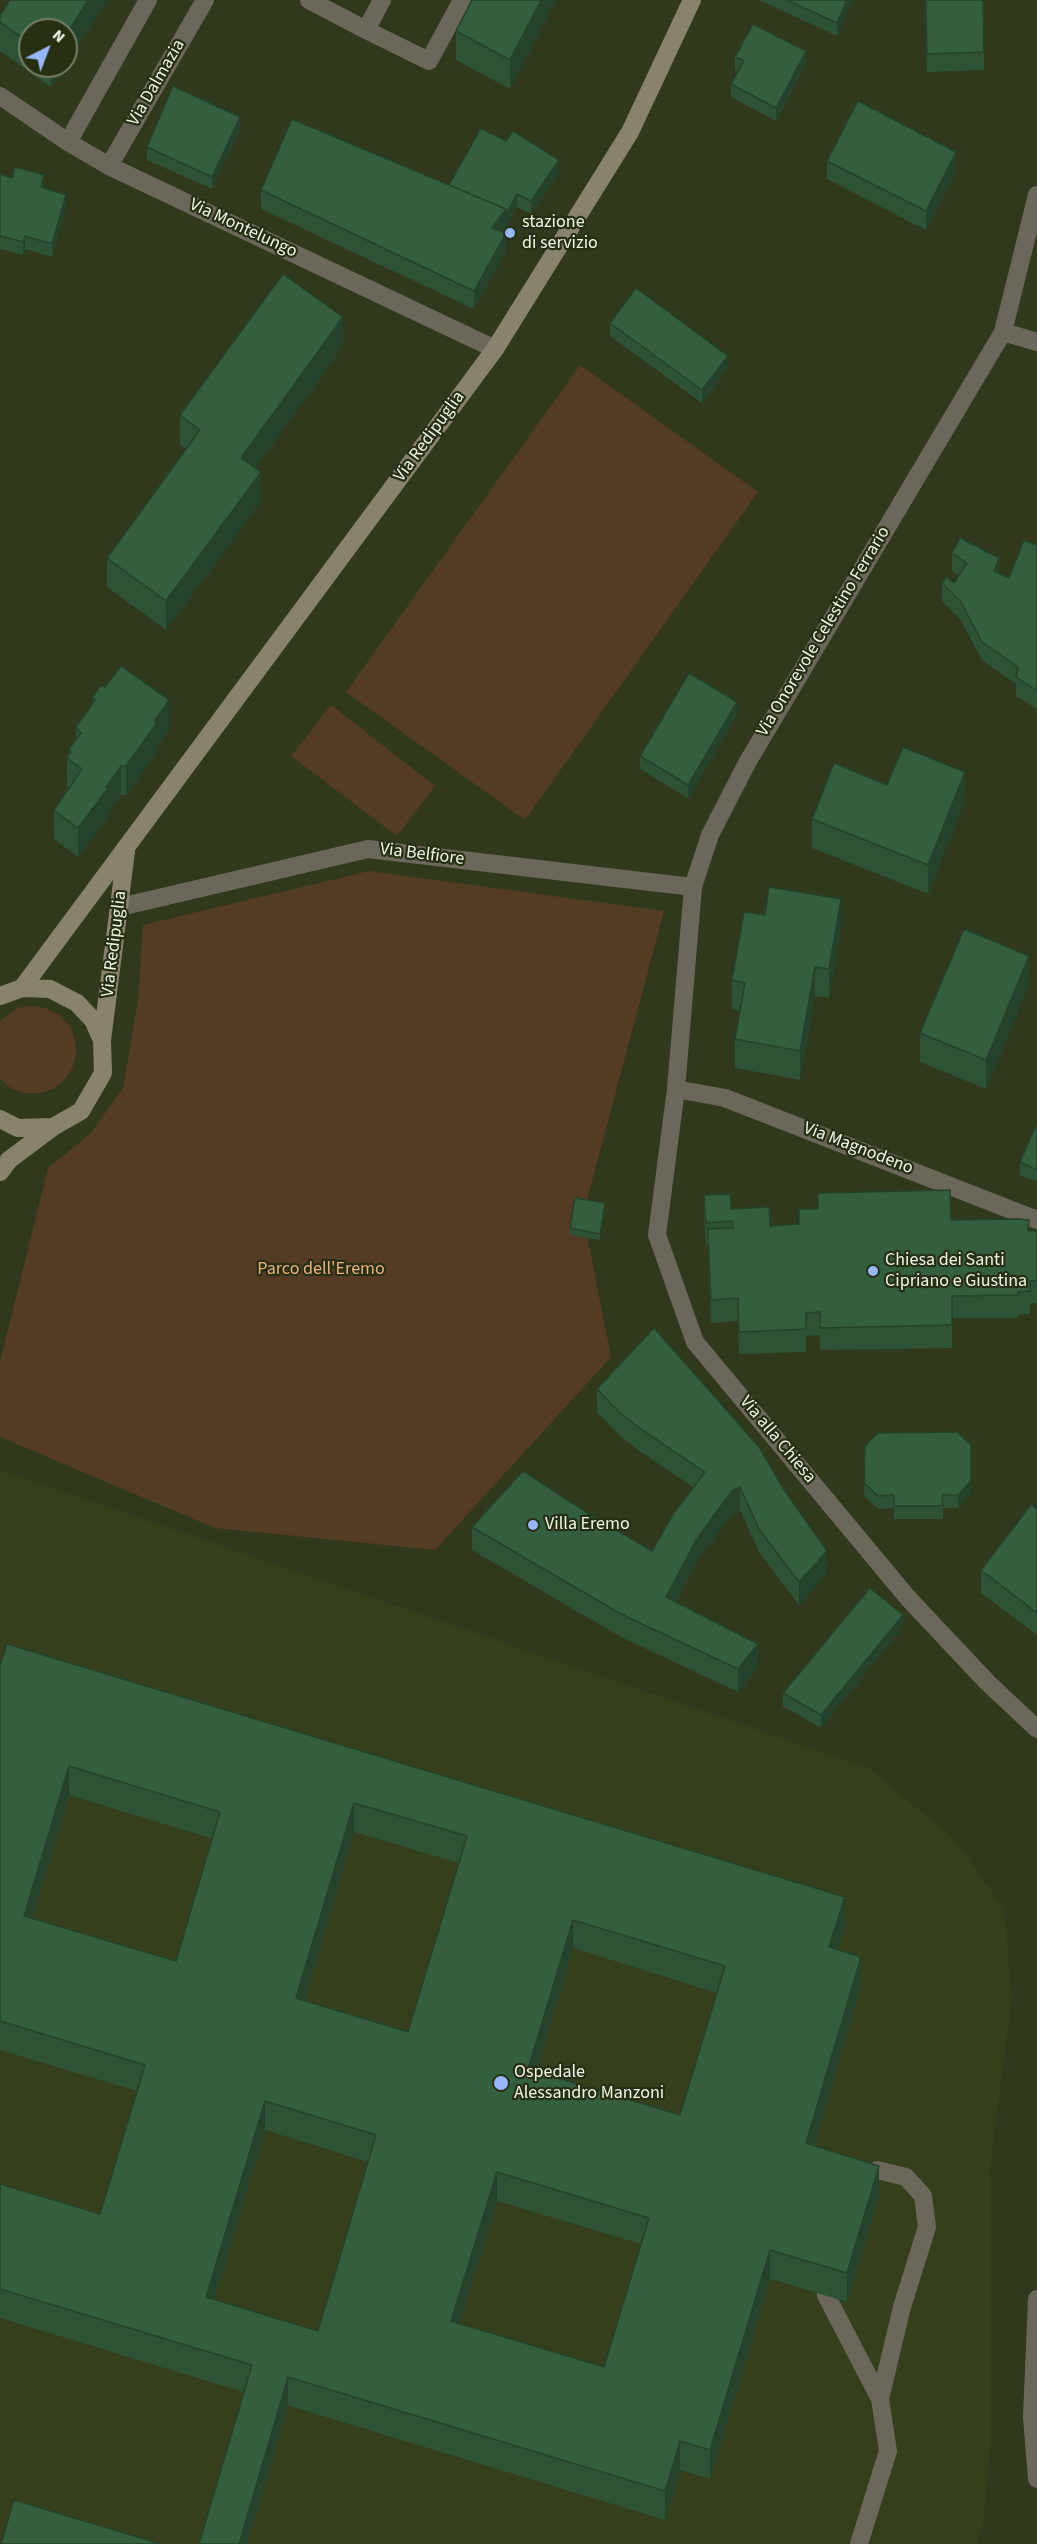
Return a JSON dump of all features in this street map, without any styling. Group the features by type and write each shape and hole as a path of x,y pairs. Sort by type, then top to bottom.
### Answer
{"main road":[{"name":"Via Redipuglia","path":"22,988 495,349 630,132 692,0"},
{"name":"Via Redipuglia","path":"0,1172 9,1160 53,1127 81,1111 103,1073 102,1040 127,848"},
{"path":"1,994 22,988 50,989 78,1003 93,1020 102,1040"},
{"path":"0,1119 18,1128 53,1127"}],"street":[{"path":"68,142 148,0"},
{"name":"Via Dalmazia","path":"109,166 205,0"},
{"path":"309,0 429,61 462,0"},
{"path":"366,30 382,0"},
{"name":"Via Montelungo","path":"0,96 68,142 109,166 495,349"},
{"name":"Via Onorevole Celestino Ferrario","path":"676,1089 693,887 710,835 747,763 1003,332 1037,195"},
{"path":"1003,332 1037,342"},
{"name":"Via Belfiore","path":"120,907 368,849 693,887"},
{"name":"Via Magnodeno","path":"676,1089 725,1098 1037,1220"},
{"name":"Via alla Chiesa","path":"676,1089 657,1235 696,1342 908,1598 987,1682 1037,1729"},
{"path":"855,2187 877,2170 906,2177 923,2196 927,2227 902,2307 880,2399"},
{"path":"825,2295 880,2399 888,2451 859,2544"},
{"path":"1037,2300 1034,2432 1037,2479"}],"shaded area":[{"name":"Ospedale Alessandro Manzoni","path":"0,1470 868,1768 953,1838 1004,1909 1012,1998 990,2168 991,2441 984,2518 977,2544 0,2544"}],"green space":[{"path":"580,365 758,492 525,820 346,692"},
{"path":"331,705 435,786 397,836 291,756"},
{"name":"Parco dell'Eremo","path":"369,871 664,911 583,1215 611,1357 435,1550 215,1528 0,1437 0,1361 48,1168 90,1134 123,1088 138,1000 143,925"},
{"path":"31,1006 46,1008 59,1015 70,1026 75,1040 76,1055 72,1069 53,1089 40,1093 26,1093 12,1089 0,1079 0,1021 17,1008"}],"building":[{"path":"10,0 88,0 77,18 18,18 18,35 0,22 0,16"},
{"path":"472,0 541,0 510,60 456,31"},
{"path":"787,0 847,0 837,23"},
{"path":"926,0 983,0 984,52 927,54"},
{"path":"753,24 806,51 776,108 731,84 744,61 735,57"},
{"path":"173,86 240,117 212,177 147,147"},
{"path":"858,101 956,152 926,211 827,161"},
{"path":"292,119 506,209 492,228 506,233 474,291 261,190"},
{"path":"481,128 506,141 513,131 559,160 531,201 517,194 506,214 506,209 449,185"},
{"path":"15,167 44,175 41,187 66,195 52,244 25,236 23,242 0,236 0,174 12,178"},
{"path":"283,274 343,317 241,458 261,472 166,601 107,558 200,430 180,415"},
{"path":"636,288 728,356 702,390 610,323"},
{"path":"960,538 999,558 994,571 1009,578 1024,540 1037,545 1037,691 1016,677 1018,667 982,642 961,602 942,583 946,577 954,583 967,563 952,553"},
{"path":"121,666 169,700 155,720 156,724 126,766 121,766 106,787 108,788 78,828 54,810 82,769 67,758 71,752 69,749 81,733 76,727 95,700 92,698 101,685 105,687"},
{"path":"689,673 737,702 688,785 640,756"},
{"path":"903,747 965,772 928,865 812,819 834,763 887,785"},
{"path":"769,887 841,899 829,969 815,967 800,1051 735,1039 745,983 732,980 744,912 765,915"},
{"path":"964,929 1029,956 986,1060 920,1033"},
{"path":"1037,1123 1037,1170 1020,1162"},
{"name":"Chiesa dei Santi Cipriano e Giustina","path":"950,1190 951,1220 1029,1220 1028,1231 1037,1231 1037,1281 1030,1281 1030,1291 1018,1292 1018,1295 952,1296 952,1325 820,1328 820,1312 806,1313 806,1329 739,1332 738,1298 711,1300 708,1229 733,1228 732,1221 706,1223 704,1195 730,1194 731,1209 769,1207 770,1226 799,1224 799,1209 818,1209 818,1193"},
{"path":"575,1198 605,1203 600,1234 570,1228"},
{"name":"Villa Eremo","path":"654,1328 759,1447 782,1487 827,1551 799,1582 759,1529 740,1487 732,1491 696,1540 666,1597 758,1644 738,1669 621,1614 472,1527 523,1471 652,1551 674,1513 705,1472 641,1429 618,1411 597,1389"},
{"path":"957,1432 971,1445 971,1481 958,1495 942,1495 943,1506 894,1506 894,1495 878,1496 864,1483 865,1446 878,1433"},
{"path":"1031,1505 1037,1509 1037,1613 981,1570"},
{"path":"870,1588 903,1615 821,1715 783,1693"},
{"path":"7,1644 845,1897 829,1947 861,1957 806,2143 879,2166 847,2273 770,2250 710,2450 680,2441 665,2491 288,2377 239,2544 199,2544 252,2365 0,2289 0,2184 100,2214 145,2065 0,2021 0,1666","holes":["69,1766 220,1812 176,1961 24,1916","354,1803 467,1836 408,2032 296,1998","573,1920 725,1966 680,2115 528,2069","265,2101 376,2135 318,2331 206,2297","497,2172 649,2218 604,2367 451,2321"]},
{"path":"14,2500 161,2544 1,2544"}],"place":[{"name":"stazione di servizio","path":"510,233"},
{"name":"Chiesa dei Santi Cipriano e Giustina","path":"873,1271"},
{"name":"Villa Eremo","path":"533,1525"},
{"name":"Ospedale Alessandro Manzoni","path":"501,2083"}]}
